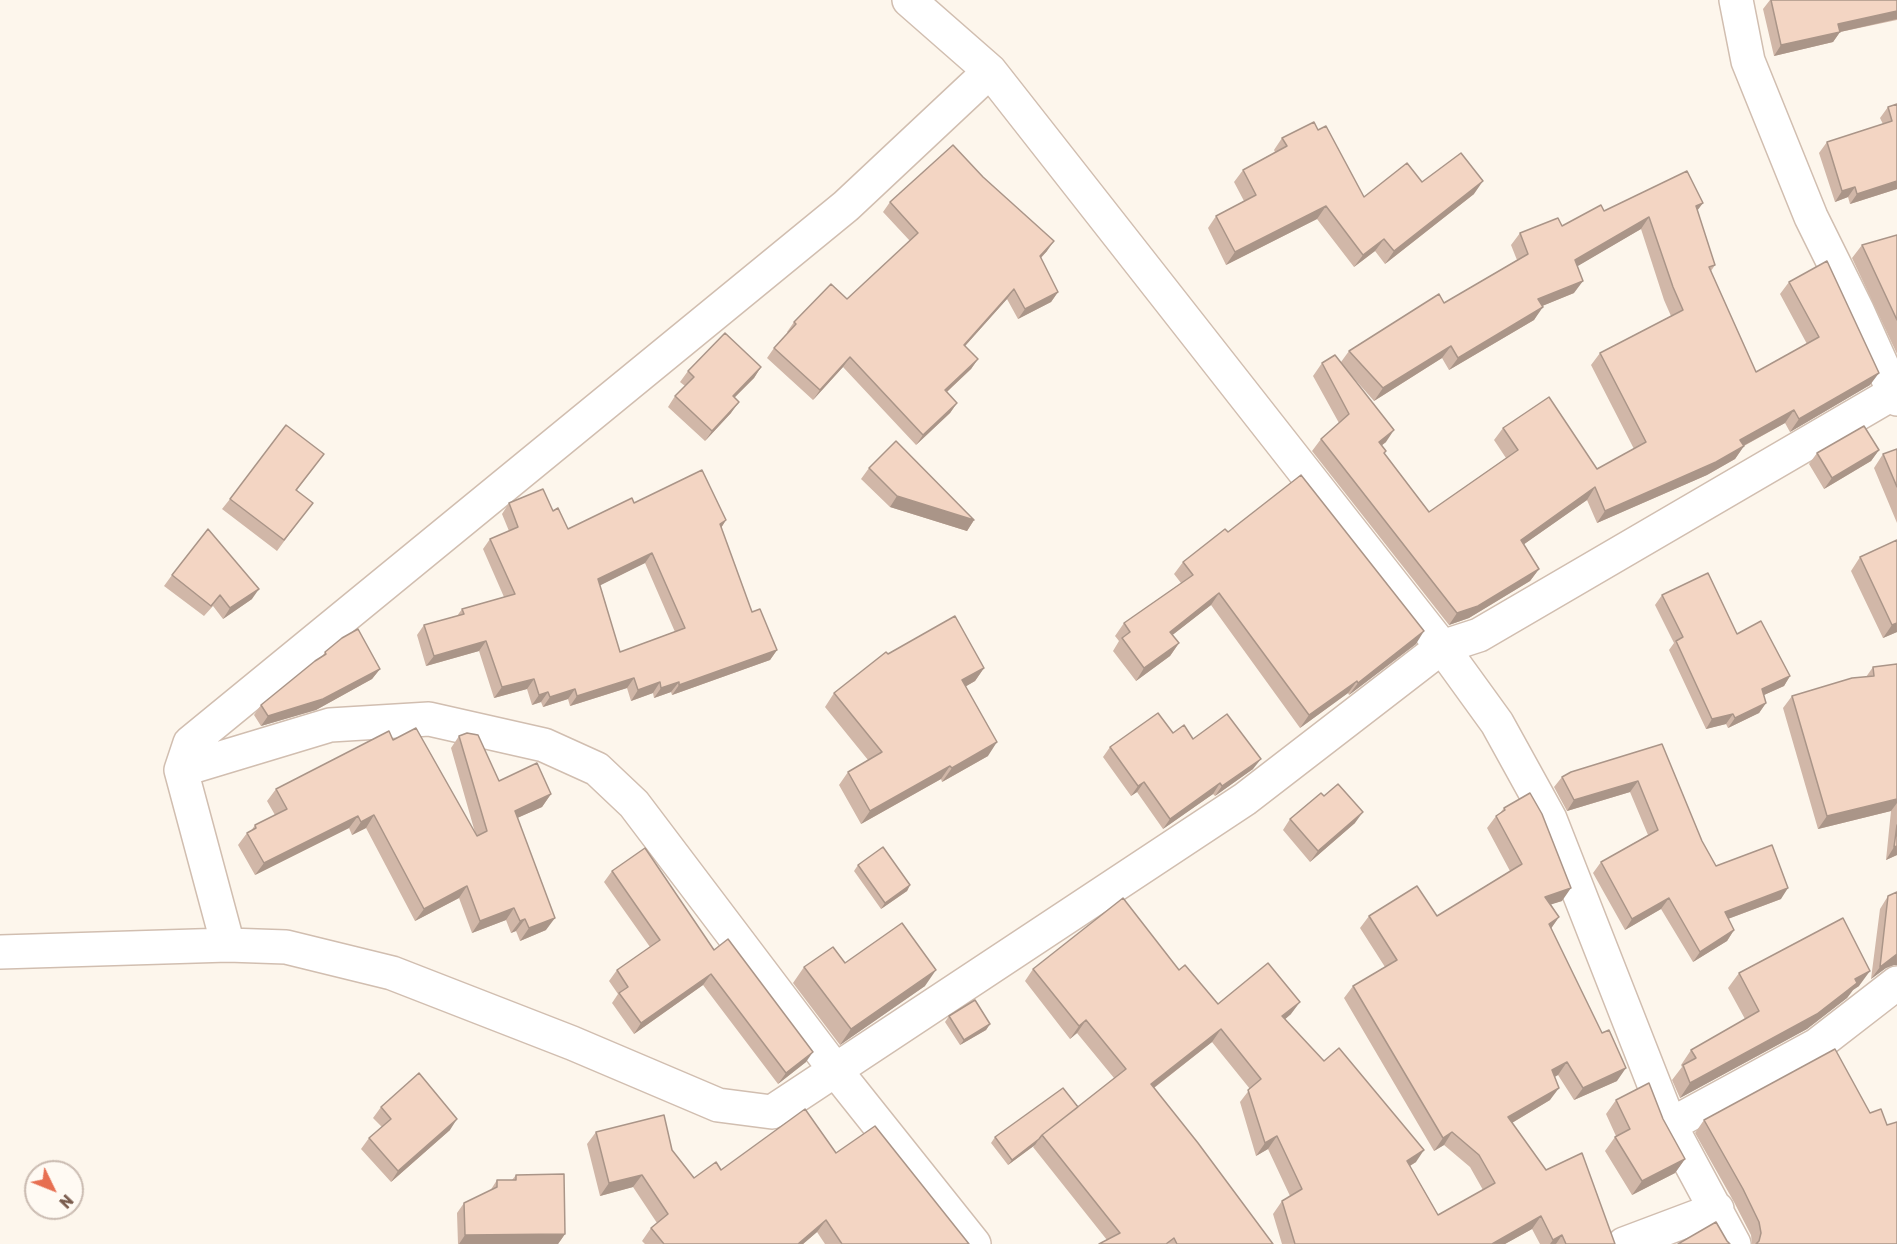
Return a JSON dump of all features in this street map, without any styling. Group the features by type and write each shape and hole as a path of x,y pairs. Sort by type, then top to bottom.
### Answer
{"street":[{"path":"909,0 990,71 1442,648 1497,723 1550,819 1670,1125 1734,1244"},
{"path":"0,952 228,945 286,947 392,973 572,1043 718,1105 772,1112 1245,799 1442,648 1479,635 1896,394 1811,217 1748,61 1736,0"},
{"path":"228,945 181,770 190,743 846,206 990,71"},
{"path":"181,770 330,725 429,719 544,745 597,769 634,804 836,1071 974,1244"},
{"path":"1670,1125 1817,1045 1897,983"},
{"path":"1624,1244 1717,1209"}],"building":[{"path":"1771,0 1897,0 1897,11 1838,24 1840,32 1781,45"},
{"path":"1897,104 1897,181 1857,194 1855,187 1842,191 1827,142 1892,121 1888,107"},
{"path":"1314,122 1318,130 1326,126 1364,197 1407,163 1422,182 1461,153 1483,181 1394,251 1384,239 1363,255 1326,206 1235,252 1216,216 1256,195 1243,170 1287,146 1282,138"},
{"path":"953,145 983,177 1054,241 1040,256 1058,292 1025,309 1014,289 964,345 978,359 945,390 957,403 923,435 850,357 820,390 774,348 796,324 794,322 831,284 847,299 918,233 890,202"},
{"path":"1687,171 1703,203 1696,206 1715,265 1709,267 1756,372 1819,337 1789,282 1827,261 1879,373 1799,419 1794,410 1740,440 1744,446 1716,462 1605,511 1595,487 1521,540 1539,569 1478,606 1457,613 1321,439 1349,414 1322,363 1335,355 1394,430 1379,442 1386,451 1384,453 1429,512 1518,450 1503,428 1549,397 1597,469 1646,442 1600,353 1683,310 1649,217 1575,260 1583,281 1538,299 1543,307 1458,358 1451,346 1383,388 1349,351 1439,294 1444,303 1528,254 1520,233 1558,218 1562,226 1601,205 1604,211"},
{"path":"1897,235 1897,320 1862,245"},
{"path":"725,333 761,367 733,396 739,402 712,431 675,396 694,377 688,371"},
{"path":"286,425 324,454 296,490 313,503 284,540 230,499"},
{"path":"1864,426 1879,450 1832,478 1817,453"},
{"path":"896,441 974,520 897,496 869,468"},
{"path":"1897,449 1897,487 1883,454"},
{"path":"702,470 726,520 720,524 752,612 760,609 777,650 679,685 679,682 661,688 660,682 638,690 634,678 577,696 575,689 550,697 548,692 539,695 534,679 502,687 486,641 434,656 424,625 464,614 462,609 515,594 490,539 518,527 509,503 543,489 553,511 558,508 568,529 632,498 634,503","holes":["652,553 685,628 620,652 598,579"]},
{"path":"1301,475 1424,631 1358,683 1357,681 1309,715 1219,593 1170,632 1179,643 1144,668 1122,638 1130,632 1124,623 1193,575 1183,562 1225,529 1228,532"},
{"path":"208,529 259,589 230,608 220,595 211,606 172,575"},
{"path":"1897,540 1897,623 1892,625 1860,557"},
{"path":"1708,573 1737,634 1761,621 1790,676 1762,689 1766,703 1735,718 1733,714 1712,719 1676,641 1683,637 1662,595"},
{"path":"955,616 984,668 962,680 997,742 870,811 848,772 882,752 834,693 886,652 888,654"},
{"path":"358,629 380,669 323,699 268,716 261,705 326,654 325,652 342,638"},
{"path":"1897,664 1897,799 1827,816 1792,696 1852,678 1874,676 1873,667"},
{"path":"1158,713 1173,733 1184,725 1193,739 1227,714 1261,759 1222,786 1220,783 1170,819 1144,782 1138,786 1110,747"},
{"path":"416,728 477,836 487,831 459,736 467,733 478,735 499,781 537,763 551,794 515,811 555,918 529,928 525,919 520,921 514,908 480,921 467,886 424,909 374,815 361,822 358,816 264,863 247,833 256,828 255,825 287,809 276,789 389,731 393,740"},
{"path":"1662,744 1702,841 1716,866 1772,845 1788,888 1725,912 1734,930 1700,952 1669,898 1632,919 1601,862 1658,830 1638,781 1574,800 1562,777 1571,772"},
{"path":"1338,784 1363,812 1318,851 1290,819 1321,793 1324,796"},
{"path":"1530,793 1542,814 1571,888 1545,897 1559,917 1549,924 1602,1033 1609,1030 1626,1068 1583,1088 1567,1062 1552,1070 1559,1088 1508,1117 1546,1170 1582,1153 1615,1244 1566,1244 1562,1235 1553,1240 1541,1216 1492,1244 1295,1244 1282,1201 1302,1189 1277,1136 1265,1143 1248,1090 1261,1079 1221,1029 1151,1084 1273,1244 1177,1244 1174,1238 1166,1244 1099,1244 1120,1233 1042,1135 1126,1069 1086,1020 1079,1026 1033,969 1123,898 1179,970 1185,965 1218,1004 1268,963 1300,1002 1282,1016 1324,1061 1339,1048 1424,1150 1407,1161 1438,1215 1495,1183 1479,1155 1452,1132 1443,1138 1353,986 1397,960 1369,916 1417,886 1437,916 1522,864 1496,816 1505,810 1504,808"},
{"path":"1897,825 1897,846 1894,847"},
{"path":"883,847 910,885 885,903 858,865"},
{"path":"645,848 714,950 728,939 813,1052 786,1073 711,974 641,1023 619,993 628,987 617,970 660,940 612,871"},
{"path":"1897,892 1897,954 1880,967 1888,896"},
{"path":"1843,918 1870,971 1855,979 1857,983 1817,1014 1690,1083 1683,1065 1696,1058 1691,1050 1759,1011 1739,973"},
{"path":"902,923 936,970 851,1029 804,967 833,947 845,963"},
{"path":"975,1000 990,1024 964,1040 949,1016"},
{"path":"1835,1049 1870,1113 1881,1109 1887,1125 1897,1122 1897,1244 1756,1244 1761,1233 1759,1222 1704,1120"},
{"path":"419,1073 457,1119 398,1171 369,1138 391,1119 381,1107"},
{"path":"1649,1083 1663,1119 1685,1159 1642,1181 1615,1137 1630,1129 1616,1100"},
{"path":"1063,1088 1078,1107 1012,1160 995,1137"},
{"path":"805,1109 836,1153 875,1126 969,1244 842,1244 826,1220 798,1244 664,1244 651,1228 668,1214 642,1175 609,1183 596,1132 664,1115 672,1150 694,1178 716,1162 721,1170"},
{"path":"564,1174 565,1234 465,1235 464,1203 497,1187 497,1180 516,1180 516,1175"},
{"path":"1716,1222 1730,1244 1678,1244"}]}
